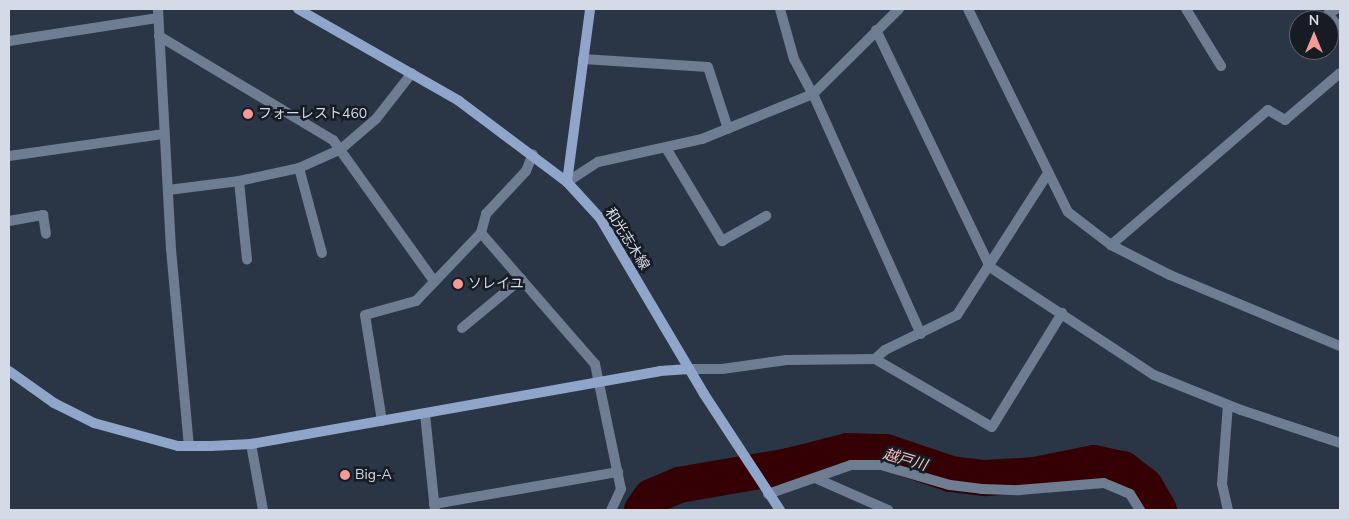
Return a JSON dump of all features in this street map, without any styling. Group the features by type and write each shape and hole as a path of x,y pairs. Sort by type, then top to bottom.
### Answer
{"street":[{"name":"和光志木線","path":"298,9 332,31 412,73 459,101 567,182 600,218 690,369 768,494 780,510"},
{"path":"567,182 590,9"},
{"path":"780,9 794,59 813,94 922,334"},
{"path":"567,182 598,162 666,148 728,129 813,94 899,9"},
{"path":"968,9 1047,175 1068,212 1111,245 1170,275 1340,345"},
{"path":"1186,9 1221,66"},
{"path":"9,41 158,13 168,190 190,446"},
{"path":"876,30 990,267 1062,313 1133,364 1228,405 1340,443"},
{"path":"159,36 333,140 434,281"},
{"path":"583,59 708,67 728,129"},
{"path":"168,190 239,182 299,168 341,149 376,119 412,73"},
{"path":"1111,245 1268,110 1285,120 1340,73"},
{"path":"9,156 164,134"},
{"path":"666,148 722,241 766,216"},
{"path":"382,421 365,315 416,301 481,233 486,214 526,171 532,154"},
{"path":"299,168 322,254"},
{"path":"875,358 885,350 922,334 957,315 990,267 1047,175"},
{"path":"239,182 246,260"},
{"path":"9,221 43,216 46,234"},
{"path":"481,233 595,364 602,384 621,489 611,510"},
{"path":"462,328 521,279"},
{"path":"9,373 54,403 94,423 154,441 190,446 251,444 602,384 660,371 722,369 786,360 875,358 992,427 1062,313"},
{"path":"1228,405 1222,484 1228,510"},
{"path":"425,414 435,507 618,472"},
{"path":"251,444 263,510"},
{"path":"768,494 852,465 881,465 950,485 982,489 1019,490 1104,482 1130,494 1140,510"},
{"path":"815,478 888,510"}],"waterway":[{"name":"越戸川","path":"642,510 651,497 679,485 789,466 848,451 886,452 951,474 985,478 1035,475 1094,463 1123,469 1145,486 1159,510"}],"place":[{"name":"フォーレスト460","path":"248,114"},
{"name":"ソレイユ","path":"458,284"},
{"name":"Big-A","path":"345,475"}]}
